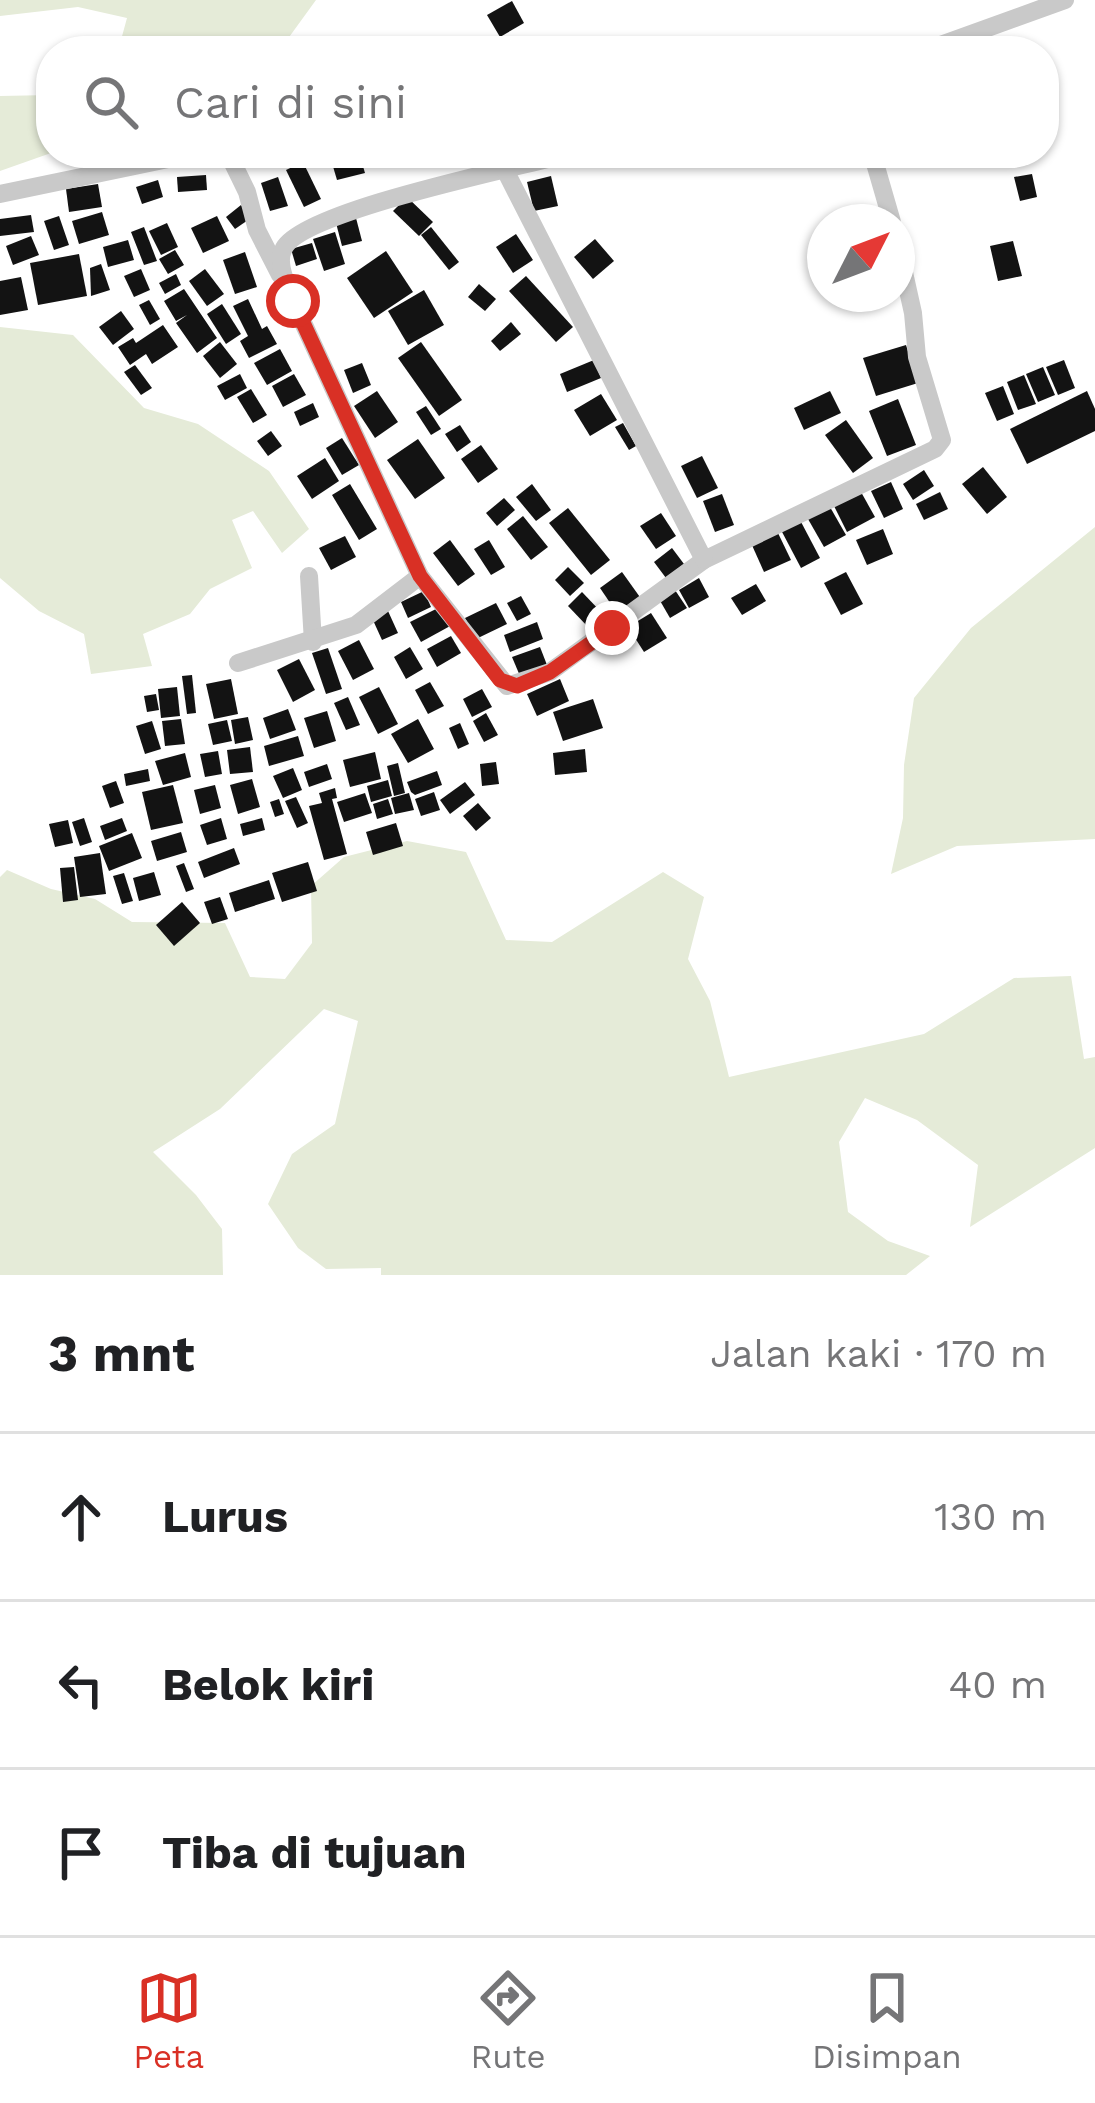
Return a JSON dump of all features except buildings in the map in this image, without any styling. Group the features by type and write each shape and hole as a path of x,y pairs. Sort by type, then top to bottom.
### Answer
{"street":[{"path":"965,36 1065,0"},
{"path":"0,194 125,168"},
{"path":"235,168 257,230 420,576 500,680 517,686 561,664 704,560 935,449 942,440 909,312"},
{"path":"293,301 280,258 285,244 296,235 368,206 520,168"},
{"path":"876,168 887,204"},
{"path":"506,172 704,560"},
{"path":"309,576 314,642"},
{"path":"238,664 356,625 420,576"}],"green space":[{"path":"0,0 316,0 290,36 122,36 127,18 78,7 0,16"},
{"path":"36,95 36,158 0,171 0,96"},
{"path":"0,327 73,335 144,408 198,424 269,471 309,529 282,553 253,511 232,520 252,568 210,589 190,614 143,634 152,666 91,674 84,634 39,611 0,578"},
{"path":"1095,527 1095,839 957,846 891,874 903,818 904,765 914,698 971,628"},
{"path":"407,841 466,852 506,940 552,942 663,872 704,897 688,959 710,1001 729,1077 924,1034 1014,978 1071,976 1084,1059 1095,1057 1095,1148 970,1227 978,1165 917,1120 865,1098 839,1142 848,1212 888,1241 930,1256 906,1275 381,1275 381,1268 326,1269 298,1248 268,1204 292,1154 335,1124 358,1021 324,1009 220,1109 153,1152 222,1229 223,1275 0,1275 0,877 7,870 51,889 95,899 132,922 225,923 250,977 285,979 312,943 311,886 344,857"}],"route":[{"path":"293,301 420,576 500,680 517,686 550,672 612,628"}]}
